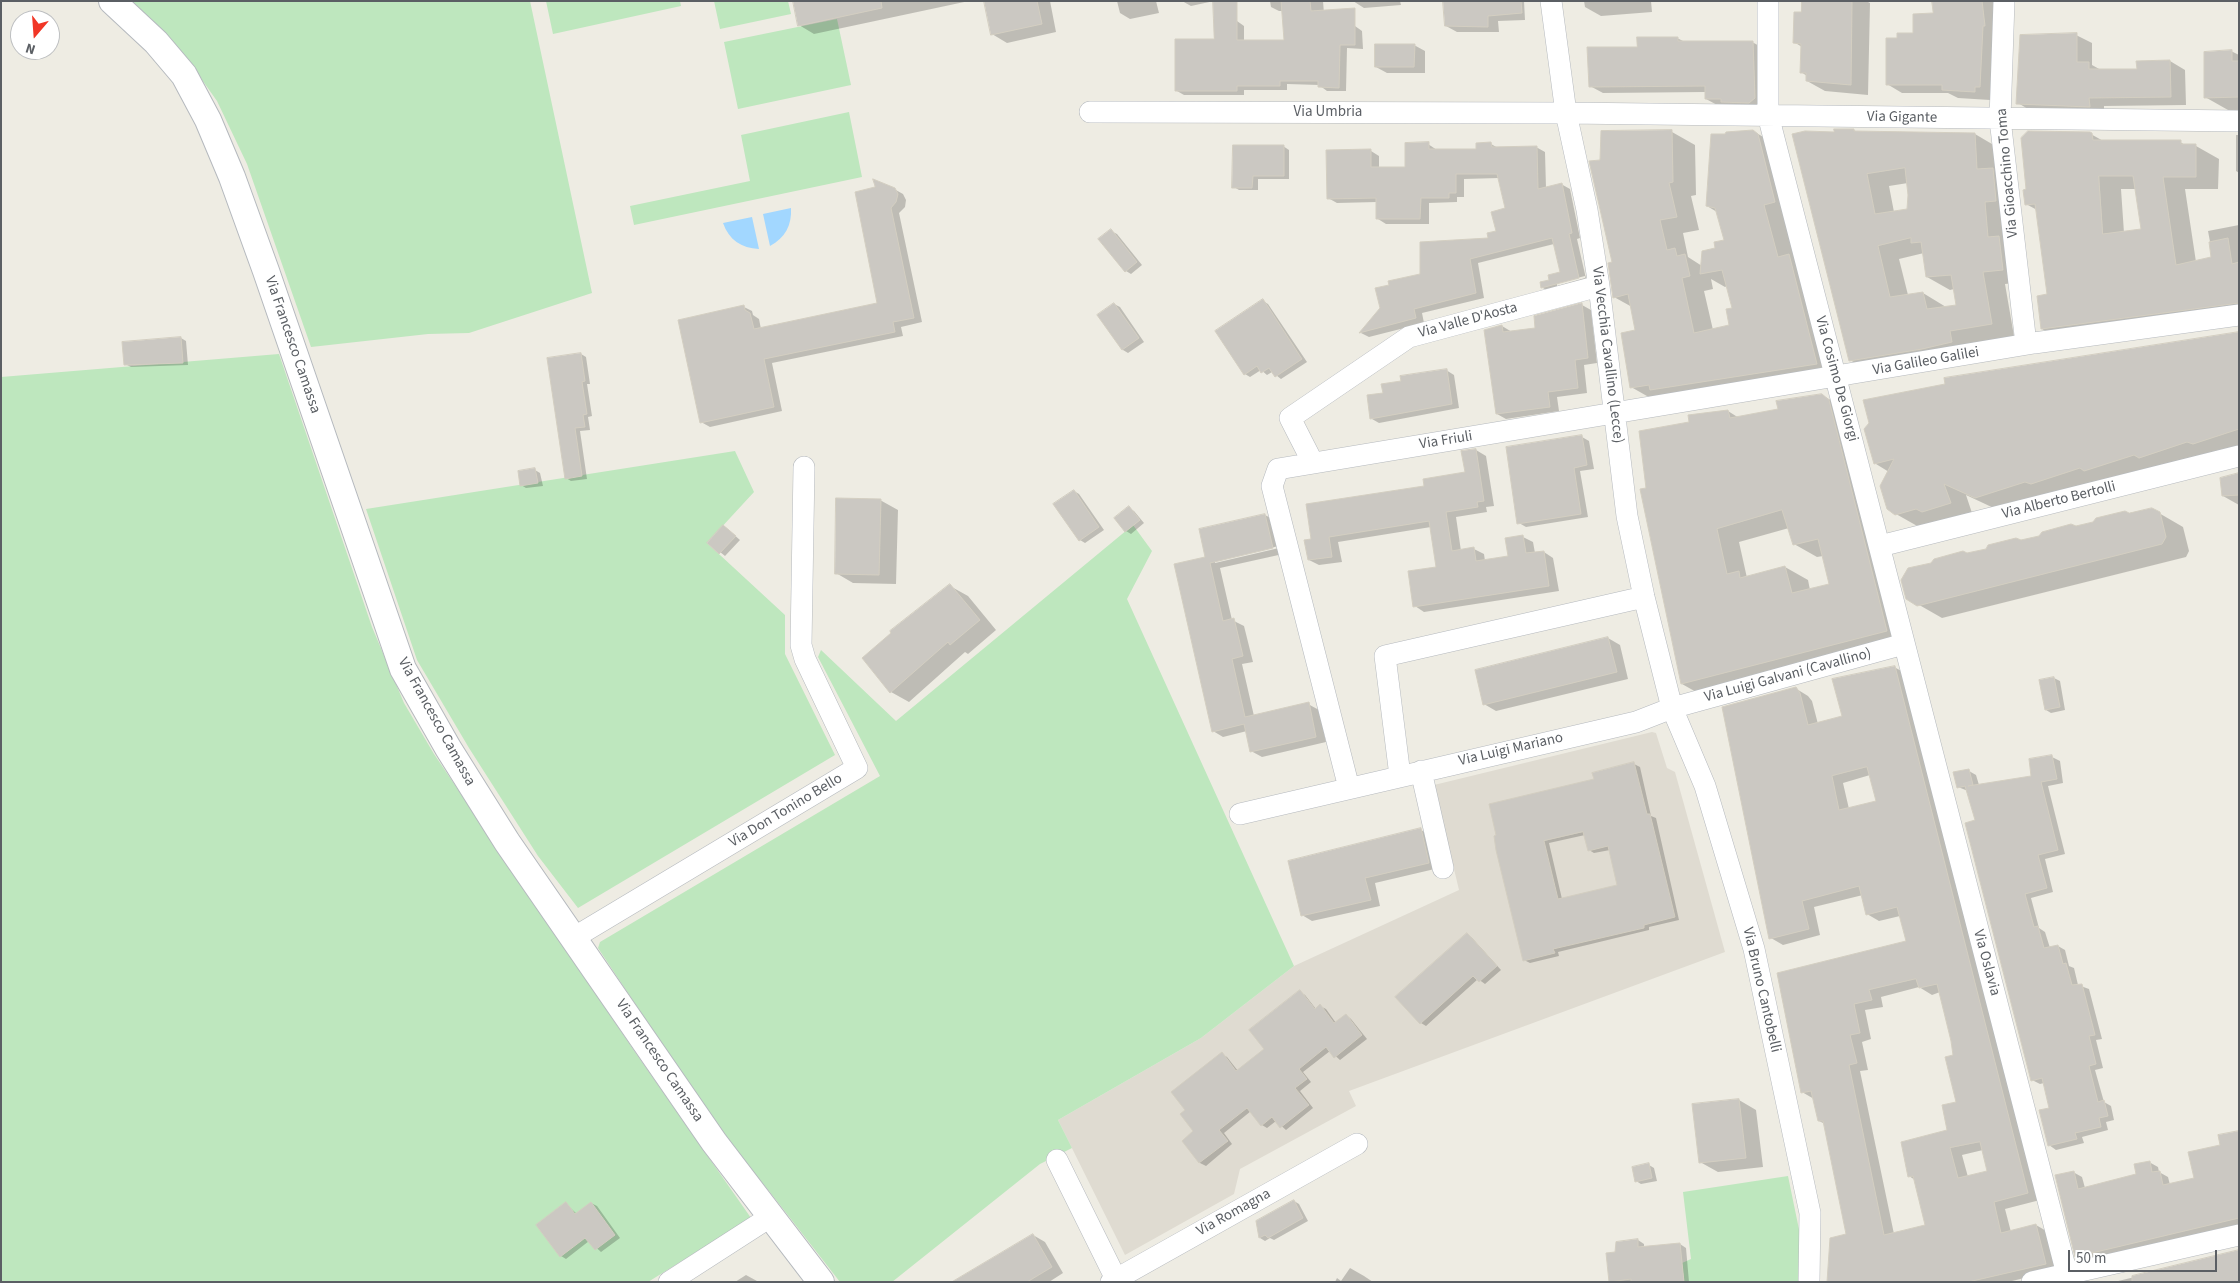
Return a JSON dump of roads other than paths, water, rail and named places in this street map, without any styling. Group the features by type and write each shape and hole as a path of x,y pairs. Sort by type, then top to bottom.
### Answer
{"street":[{"name":"Via Francesco Camassa","path":"112,1 156,42 184,76 208,120 232,177 266,272 403,669 448,748 502,834 714,1142 821,1282"},
{"name":"Via Vecchia Cavallino (Lecce)","path":"1551,1 1566,113 1587,210 1599,286 1627,516 1644,597 1672,708"},
{"name":"Via Cosimo De Giorgi","path":"1768,1 1768,115 1904,644"},
{"name":"Via Gioacchino Toma","path":"2004,1 2000,119 2026,344"},
{"name":"Via Umbria","path":"1090,112 1566,113"},
{"name":"Via Gigante","path":"1566,113 2239,121"},
{"name":"Via Valle D'Aosta","path":"1314,463 1290,418 1409,337 1599,286"},
{"name":"Via Galileo Galilei","path":"1614,413 1836,378 2026,344 2239,315"},
{"name":"Via Friuli","path":"1350,788 1272,486 1278,469 1614,413"},
{"name":"Via Alberto Bertolli","path":"1880,546 2239,456"},
{"name":"Via Don Tonino Bello","path":"574,937 857,768 804,659 801,645 804,467"},
{"path":"1400,776 1385,656 1644,597"},
{"name":"Via Luigi Galvani (Cavallino)","path":"1672,708 1904,644"},
{"name":"Via Oslavia","path":"1904,644 2067,1278"},
{"name":"Via Luigi Mariano","path":"1240,814 1636,722 1672,708"},
{"name":"Via Bruno Cantobelli","path":"1672,708 1705,786 1754,949 1810,1213 1809,1282"},
{"path":"1420,771 1443,868"},
{"name":"Via Romagna","path":"1113,1280 1357,1144"},
{"path":"1057,1160 1113,1280"},
{"path":"669,1282 770,1217"},
{"path":"2032,1282 2067,1278 2239,1234"}],"water":[{"path":"791,208 789,225 784,235 770,246 763,214"},
{"path":"752,217 759,249 747,247 736,242 723,223"}]}
